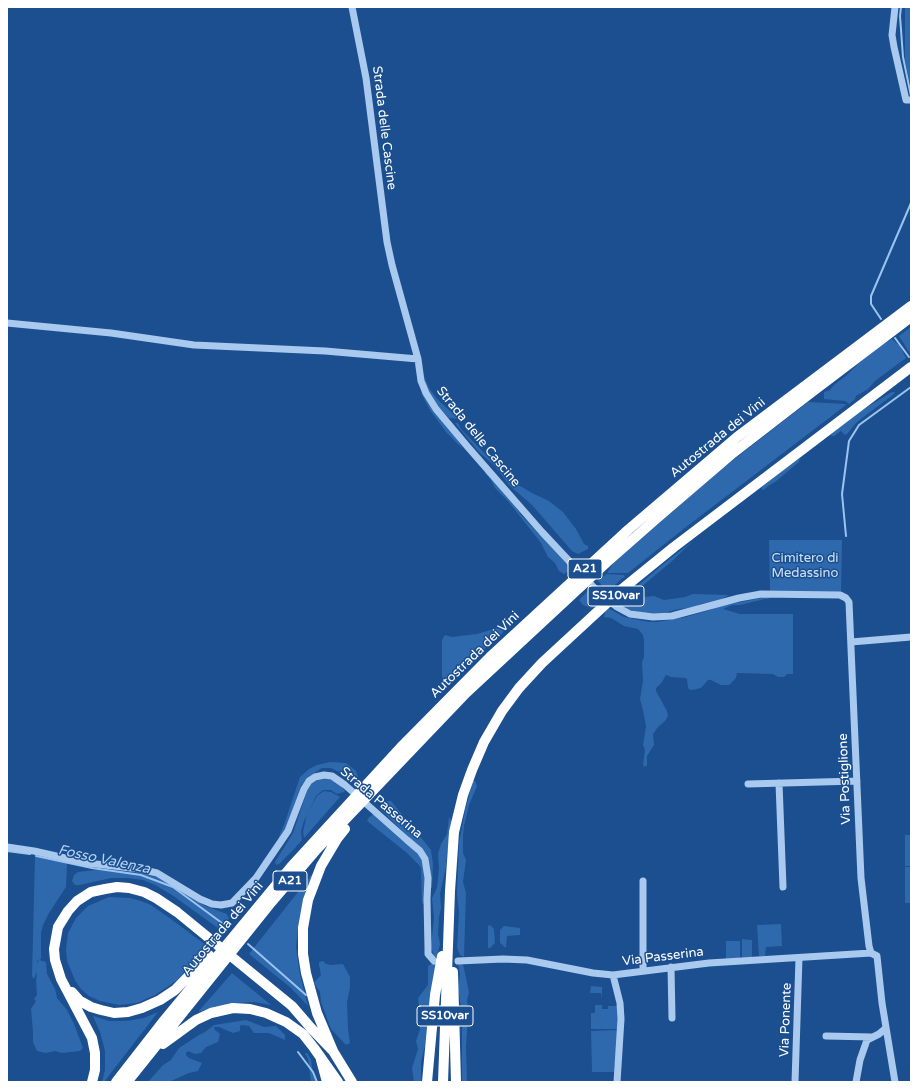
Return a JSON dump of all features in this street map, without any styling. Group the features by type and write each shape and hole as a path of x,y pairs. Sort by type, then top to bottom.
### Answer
{"highway":[{"name":"Autostrada dei Vini","path":"116,1082 162,1023 291,867 403,744 490,657 629,529 737,437 911,306"},
{"name":"Autostrada dei Vini","path":"127,1082 259,917 317,849 466,693 601,567 674,504 770,424 911,317"},
{"name":"SS10var","path":"443,1082 453,841 463,795 472,770 490,730 502,711 519,688 542,663 561,644 622,590 674,547 911,367"},
{"path":"352,1082 333,1051 317,1013 306,973 303,954 303,928 308,900 321,866 337,839 357,815 426,741 466,693"},
{"path":"61,979 80,1001 91,1007 114,1013 128,1012 160,1000 175,990 201,965 230,930 291,867"},
{"path":"92,1082 95,1070 95,1059 92,1038 61,979 55,960 54,949 58,927 68,910 77,901 91,892 117,887 129,888 144,892 177,912 292,1006 333,1051"},
{"path":"427,1082 435,995 442,956 448,948 453,953 456,1082"},
{"path":"131,1082 163,1044 181,1029 211,1013 233,1008 250,1009 266,1013 286,1022 303,1034 332,1071"},
{"path":"311,1028 338,1082"},
{"path":"321,1056 327,1082"}],"street":[{"name":"Strada delle Cascine","path":"352,7 366,78 387,242 418,359 421,381 426,393 436,408 566,558 599,593 617,607 630,614 653,617 683,614 739,598 762,594 840,595 846,598 849,602"},
{"path":"894,7 892,35 894,47 906,100 911,100"},
{"path":"7,323 111,333 194,345 325,351 418,359"},
{"name":"Via Postiglione","path":"849,602 861,878 869,946 872,953 877,956 886,1028"},
{"path":"851,642 911,637"},
{"name":"Strada Passerina","path":"7,847 34,851 87,863 140,869 157,873 200,899 212,904 221,905 232,903 256,878 288,831 304,789 309,781 319,776 332,776 345,785 420,851 425,859 428,878 428,954 434,961"},
{"path":"748,784 857,781"},
{"path":"779,783 783,887"},
{"path":"643,881 643,971"},
{"name":"Via Passerina","path":"458,961 503,959 527,960 593,973 613,975 709,963 872,953"},
{"name":"Via Ponente","path":"795,1082 800,958"},
{"path":"671,968 672,1018"},
{"path":"613,975 620,1003 621,1019 617,1082"},
{"path":"856,1082 864,1046 868,1040 886,1028 895,1082"},
{"path":"826,1036 873,1037"}],"green space":[{"path":"905,7 911,8 911,89 905,60"},
{"path":"911,327 911,355 899,336"},
{"path":"892,339 900,346 906,358 875,381 868,389 856,396 855,399 849,404 845,401 824,399 824,392 830,390 858,364 880,346"},
{"path":"415,365 419,378 463,449 446,432 430,410 422,395"},
{"path":"421,369 429,388 438,400 459,419 449,418 439,408 424,383"},
{"path":"892,392 895,392 857,422 847,434 845,435 841,431 834,436 831,436 832,433 859,412"},
{"path":"808,402 846,405 628,573 607,573 614,562 723,468"},
{"path":"455,423 458,423 461,429 510,480 549,501 563,512 576,529 584,544 588,546 588,549 578,554 572,551 532,505 509,485 495,466 479,452"},
{"path":"800,458 799,462 775,482 762,490 762,487 777,474"},
{"path":"485,470 513,503 521,515 566,562 570,568 569,571 564,574 559,571 555,563 548,557 541,543 508,501 495,488 485,473"},
{"path":"694,540 640,588 638,593 639,595 645,597 654,596 664,600 685,597 693,594 729,595 718,601 656,615 623,609 619,605 617,602 618,600"},
{"name":"Cimitero di Medassino","path":"769,540 842,540 841,592 770,592"},
{"path":"607,574 624,575 625,577 608,592 598,581"},
{"path":"591,591 600,601 592,608 583,605 579,600 587,592"},
{"path":"766,597 770,599 740,605 732,605 723,609 740,614 793,614 793,674 778,677 773,674 737,673 736,678 729,685 721,685 708,680 701,688 692,690 688,688 687,679 666,675 656,688 656,691 667,711 668,716 653,734 654,745 647,756 647,765 645,767 643,765 645,750 643,745 646,726 640,699 643,681 643,635 638,629 624,626 611,618 604,617 605,612 608,608 624,617 657,622 686,617 716,607"},
{"path":"501,627 504,630 501,635 493,640 481,653 466,663 453,678 446,681 442,677 442,640 445,635 452,637 477,634"},
{"path":"330,762 346,763 356,771 358,777 355,782 351,782 347,776 331,768 322,768 308,777 301,786 284,834 265,863 262,862 278,839 300,777 309,769 317,765"},
{"path":"323,778 330,779 337,783 345,790 344,792 337,794 331,790 323,790 316,796 304,821 301,831 302,840 279,864 276,865 275,862 293,833 309,786"},
{"path":"473,781 475,781 477,786 469,805 463,836 463,853 466,860 463,882 466,893 464,957 460,955 457,948 459,912 457,894 459,843"},
{"path":"324,791 331,792 340,797 304,838 303,832 307,814 317,796"},
{"path":"391,801 431,850 433,864 432,888 430,887 425,853 379,808 383,803"},
{"path":"374,814 418,853 424,865 426,879 424,904 422,903 421,868 407,853 367,821 369,817"},
{"path":"449,817 452,821 446,867 440,894 441,908 438,934 440,944 437,957 434,957 431,946 434,918 432,898 437,888 439,868 438,854 441,844 447,834"},
{"path":"905,835 911,835 911,866 905,866"},
{"path":"35,857 66,863 67,865 66,887 43,925 41,933 41,959 39,960 46,962 47,974 55,989 57,998 67,1010 74,1024 83,1048 80,1051 62,1053 55,1051 46,1053 37,1051 33,1042 31,1009 36,1001 34,999 37,995 37,971 34,979 32,976"},
{"path":"905,867 911,867 911,903 905,903"},
{"path":"104,869 141,873 156,877 183,891 205,906 227,914 229,919 225,927 218,928 172,895 143,880 111,878 80,885 75,885 72,881 74,875 78,872"},
{"path":"313,873 300,916 296,947 300,975 308,1006 291,988 249,954"},
{"path":"109,897 130,898 151,905 207,946 176,981 155,995 137,1003 119,1005 100,1001 89,996 80,988 67,961 66,949 68,933 76,918 88,906"},
{"path":"781,924 782,946 766,947 765,956 759,956 757,925"},
{"path":"490,925 494,929 495,943 488,948 488,926"},
{"path":"504,926 520,928 520,935 507,936 506,948 500,943 500,930"},
{"path":"742,939 752,940 752,957 742,958"},
{"path":"726,941 740,941 740,958 726,959"},
{"path":"323,961 326,964 331,965 343,964 350,977 350,988 347,1002 350,1043 346,1045 331,1029 321,1002 320,992 314,983 321,975 319,962"},
{"path":"433,963 437,965 433,976 426,1041 421,1062 421,1081 414,1082 412,1068 418,1049 416,1041 420,1029 417,1011 419,1006 418,998 428,985 428,966"},
{"path":"458,964 463,964 469,992 467,1000 467,1082 462,1082 462,1013 458,988 460,974"},
{"path":"232,973 271,1005 254,1002 235,1003 198,1012"},
{"path":"591,986 602,987 602,999 601,993 590,993"},
{"path":"595,1005 602,1005 602,1009 608,1009 608,1006 617,1006 618,1029 591,1029 591,1013 595,1013"},
{"path":"158,1012 104,1082 102,1082 105,1070 105,1051 100,1032 93,1016 109,1021 126,1021 144,1018"},
{"path":"246,1020 264,1027 276,1026 285,1035 285,1040 269,1033 254,1033 249,1026 242,1025 240,1026 240,1031 233,1033 219,1027 214,1027 220,1034 218,1042 206,1047 201,1053 195,1054 188,1051 186,1053 189,1058 202,1063 198,1071 189,1073 169,1082 148,1082 163,1065 171,1060 179,1048 214,1025"},
{"path":"618,1030 614,1072 592,1072 591,1031"},
{"path":"305,1053 307,1053 311,1059 313,1075 318,1082 311,1082 308,1059"}],"waterway":[{"path":"901,7 900,16 903,57 911,96"},
{"path":"881,319 871,304 871,296 911,203"},
{"path":"895,338 909,357"},
{"path":"846,536 842,494 849,441 859,425 911,387"},
{"name":"Fosso Valenza","path":"7,851 30,854"},
{"name":"Fosso Valenza","path":"36,856 92,868 141,875 173,887 226,926"},
{"name":"Fosso Valenza","path":"248,944 306,995"},
{"path":"298,1052 313,1072 317,1082"}]}
